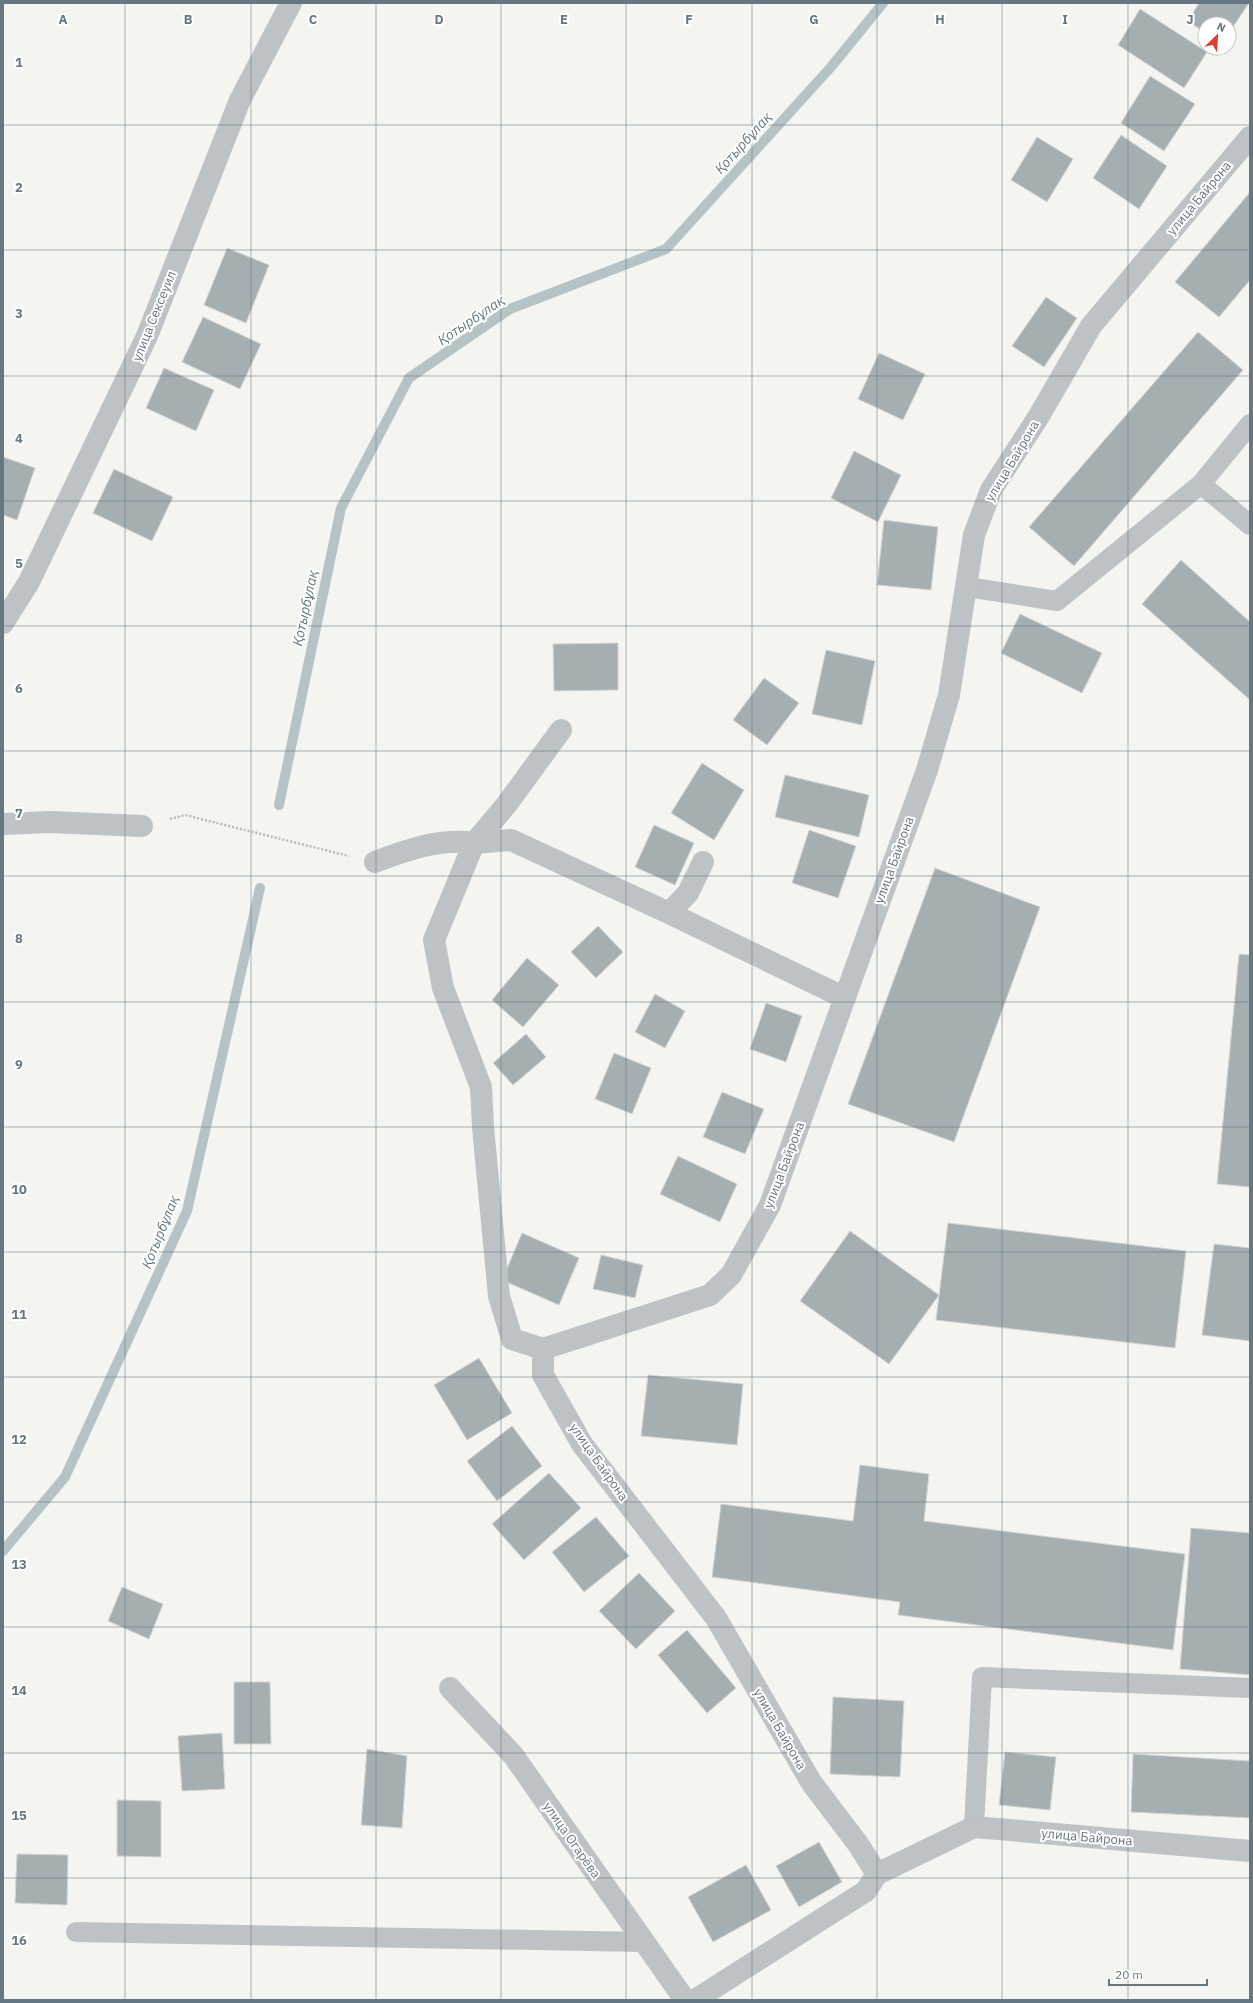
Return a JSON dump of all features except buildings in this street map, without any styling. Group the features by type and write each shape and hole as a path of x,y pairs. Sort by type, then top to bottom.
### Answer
{"street":[{"name":"улица Сексеуил","path":"3,623 29,582 147,336 240,100 291,3"},
{"name":"улица Байрона","path":"877,1874 858,1844 811,1782 716,1618 582,1444 543,1375 543,1349 710,1295 731,1275 770,1205 927,770 950,696 974,535 991,490 1039,416 1091,326 1250,137"},
{"path":"543,1349 512,1339 499,1296 483,1127 481,1087 443,988 434,940 474,843 507,804 561,730"},
{"path":"3,824 50,822 142,826"},
{"path":"375,862 410,849 458,841 474,843 512,840 669,913 845,998"},
{"path":"669,913 688,893 703,862"},
{"name":"улица Огарёва","path":"450,1688 513,1755 685,2000"},
{"name":"улица Байрона","path":"974,1827 1250,1851"},
{"path":"695,2000 866,1891 877,1874 974,1827"}],"lane":[{"path":"967,587 1057,601 1201,484 1250,424"},
{"path":"1201,484 1250,525"},
{"path":"974,1827 982,1677 1250,1688"},
{"path":"76,1932 644,1942"}],"path":[{"path":"142,826 185,815 375,862"}],"waterway":[{"name":"Қотырбұлақ","path":"279,805 341,508 409,378 510,309 666,249 831,67 883,3"},
{"name":"Қотырбұлақ","path":"3,1551 65,1477 187,1211 260,888"}]}
